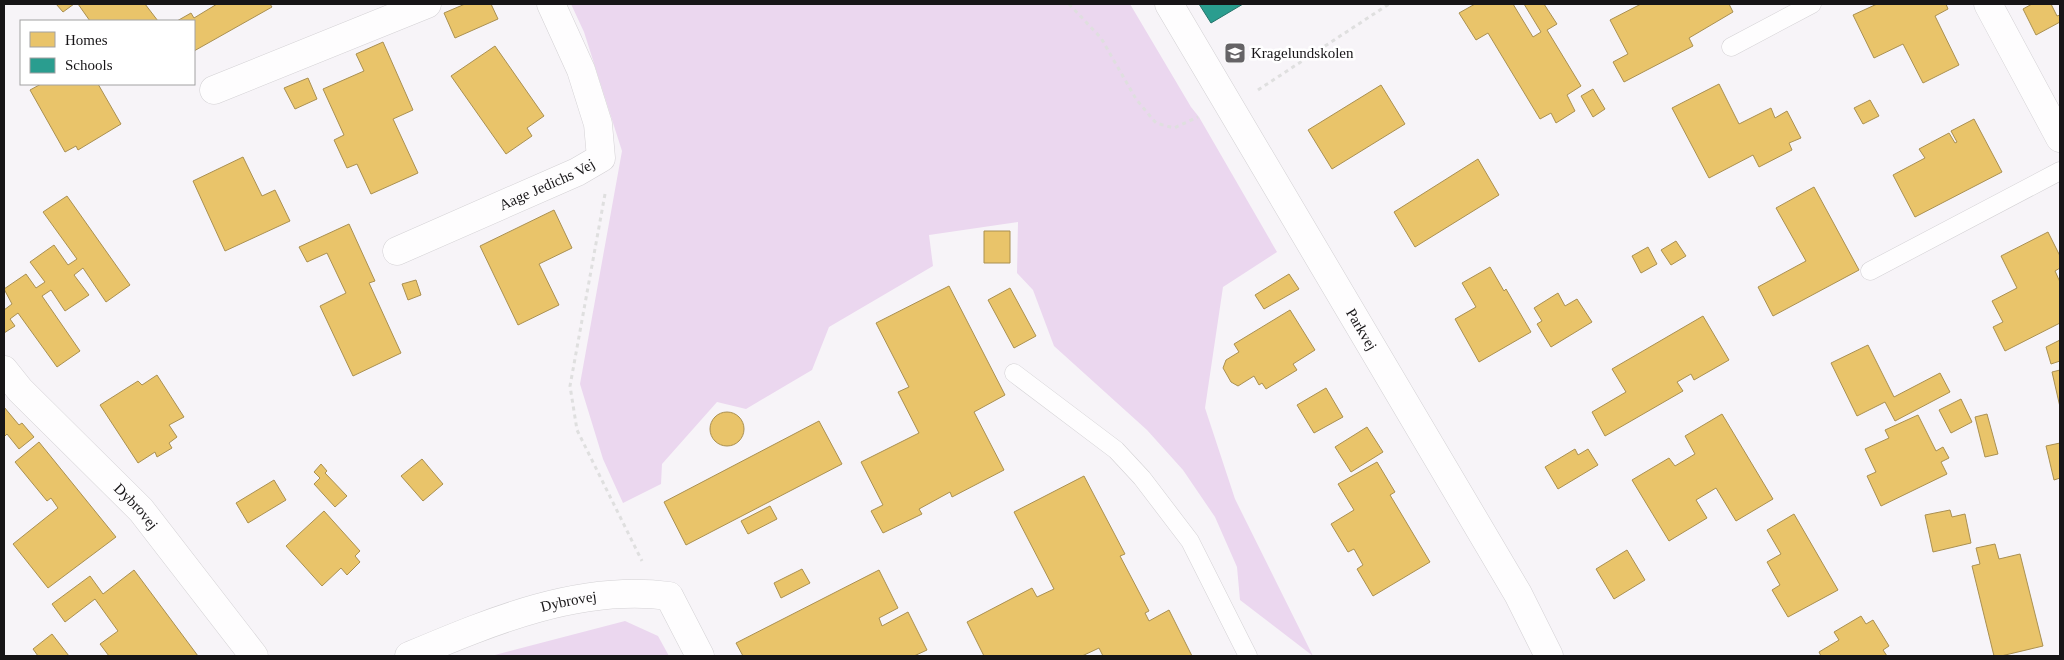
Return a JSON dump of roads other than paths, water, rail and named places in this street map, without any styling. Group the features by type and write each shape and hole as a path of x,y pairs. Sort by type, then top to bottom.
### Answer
{"street":[{"path":"214,90 427,4"},
{"name":"Aage Jedichs Vej","path":"397,251 577,172 601,158 598,124 581,70 552,4"},
{"name":"Parkvej","path":"1169,4 1232,107 1518,594 1549,656"},
{"path":"1988,4 2060,138"},
{"name":"Dybrovej","path":"4,370 20,390 141,510 254,656"},
{"name":"Dybrovej","path":"409,656 482,626 574,599 648,593 669,596 700,656"}],"lane":[{"path":"1731,47 1812,4"},
{"path":"1870,271 2060,171"},
{"path":"1014,373 1116,450 1142,478 1190,541 1248,656"}],"place":[{"name":"Kragelundskolen","path":"1235,53"}]}
